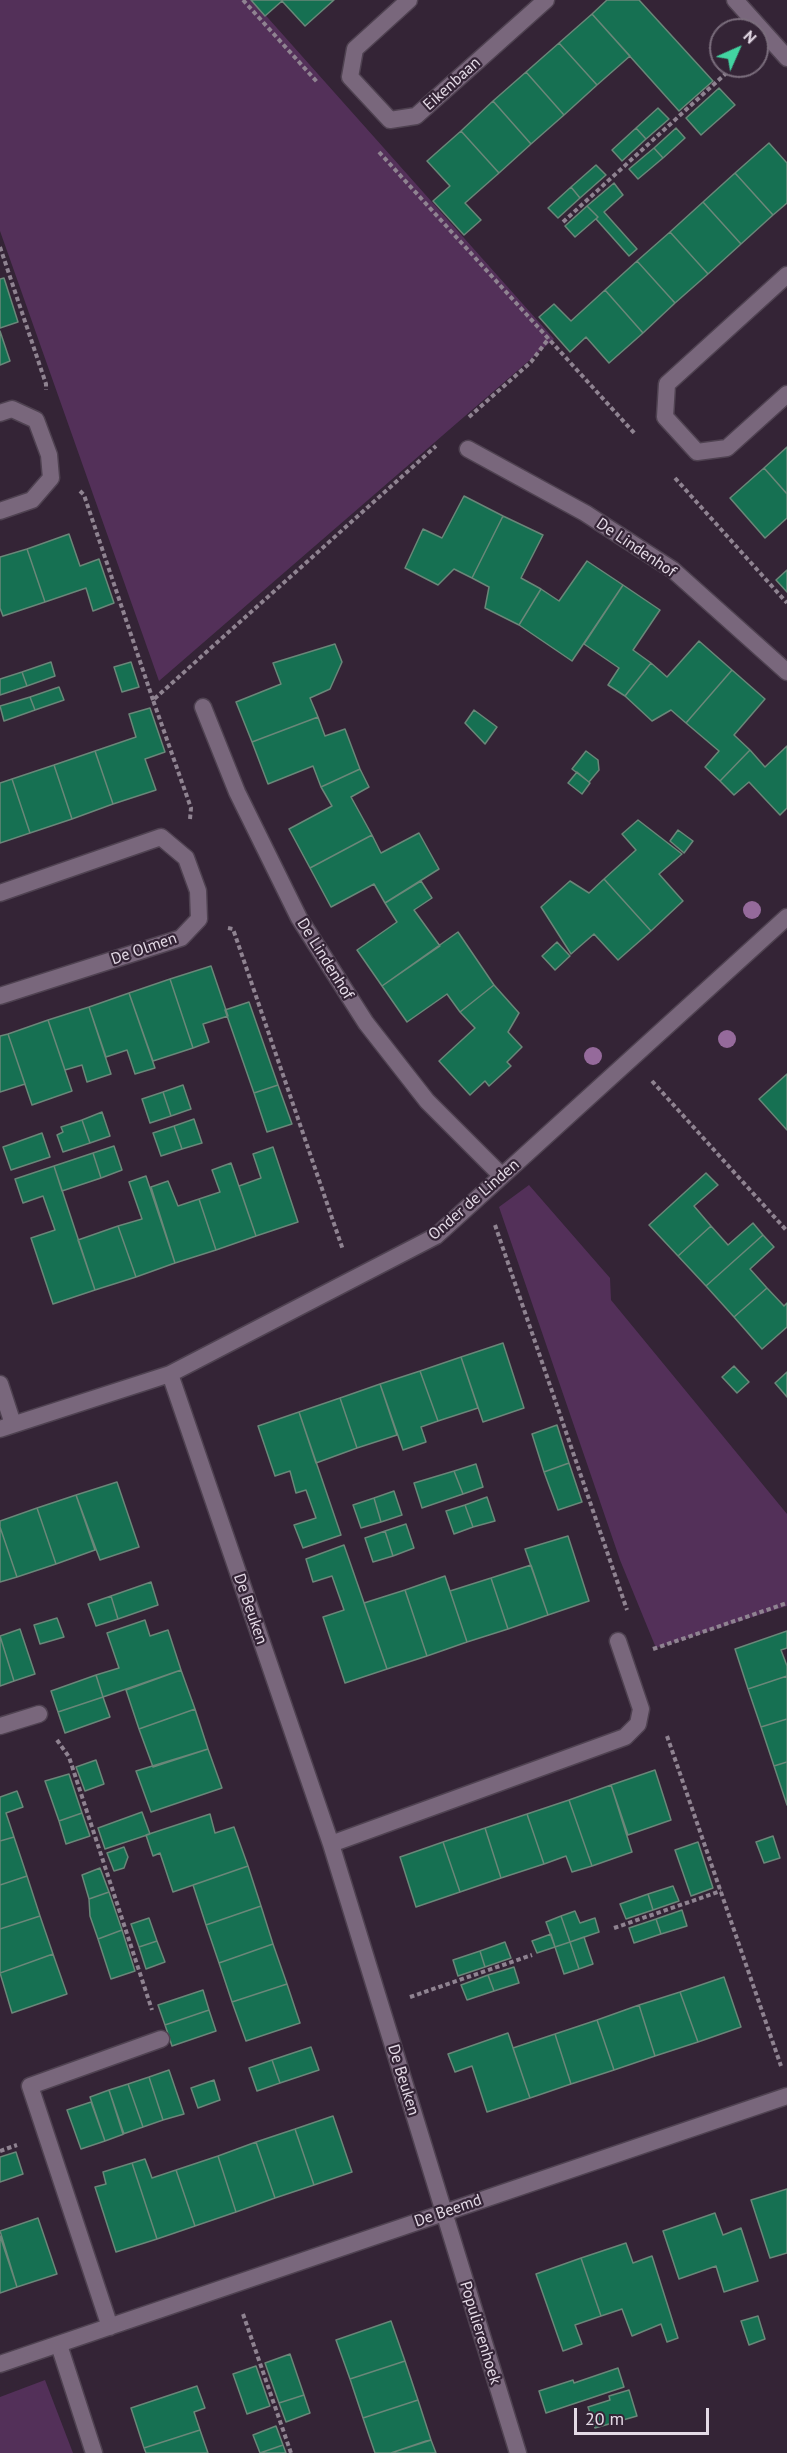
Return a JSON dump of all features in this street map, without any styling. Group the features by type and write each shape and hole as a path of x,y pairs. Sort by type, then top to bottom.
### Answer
{"street":[{"name":"Eikenbaan","path":"409,0 355,49 350,77 390,120 416,116 546,0"},
{"path":"735,0 787,58"},
{"path":"787,275 666,384 665,417 697,452 727,448 787,394"},
{"path":"0,412 12,409 36,420 47,448 51,478 32,500 0,511"},
{"name":"De Lindenhof","path":"468,449 585,513 673,570 787,672"},
{"name":"De Lindenhof","path":"203,707 237,792 299,918 366,1023 420,1093 502,1176"},
{"path":"0,893 161,837 186,858 198,891 199,919"},
{"name":"Onder de Linden","path":"6,1427 170,1374 436,1236 787,917"},
{"name":"De Olmen","path":"0,996 181,938 199,919"},
{"name":"De Beuken","path":"170,1374 331,1844 443,2213"},
{"path":"0,1384 6,1427"},
{"path":"331,1844 625,1737 638,1724 642,1709 618,1641"},
{"path":"0,1726 39,1714"},
{"path":"110,2326 30,2086 161,2039"},
{"name":"De Beemd","path":"0,2364 787,2096"},
{"name":"Populierenhoek","path":"443,2213 518,2453"},
{"path":"59,2345 94,2453"}],"path":[{"path":"243,0 324,90"},
{"path":"563,222 721,78"},
{"path":"377,150 549,338 531,362 463,422"},
{"path":"0,248 46,384 47,448 84,495 191,808 186,858"},
{"path":"153,700 438,445"},
{"path":"199,919 233,929 353,1279"},
{"path":"631,1059 787,1231"},
{"path":"484,1192 629,1616 618,1641"},
{"path":"624,1659 787,1603"},
{"path":"642,1709 669,1738 783,2074"},
{"path":"39,1714 69,1757 161,2039"},
{"path":"614,1928 721,1891"},
{"path":"381,2007 532,1955"},
{"path":"233,2285 291,2453"}],"shaded area":[{"path":"0,0 252,0 554,339 159,681 0,231"},
{"path":"529,1185 610,1278 611,1300 787,1514 787,1606 656,1648 620,1560 499,1207"},
{"path":"45,2380 73,2453 0,2453 0,2397"}],"building":[{"path":"251,0 334,0 305,26 282,1 265,16"},
{"path":"607,0 639,0 713,81 679,111 592,14"},
{"path":"592,14 630,56 597,85 559,43"},
{"path":"559,43 597,85 564,115 526,72"},
{"path":"526,72 564,115 531,144 493,101"},
{"path":"719,88 735,105 701,135 686,118"},
{"path":"493,101 531,144 499,173 461,131"},
{"path":"658,108 669,119 646,139 636,128"},
{"path":"636,128 646,139 622,161 612,150"},
{"path":"676,128 685,138 663,158 654,148"},
{"path":"461,131 499,173 465,203 481,220 464,235 433,201 450,186 427,161"},
{"path":"769,143 787,163 787,203 773,215 735,173"},
{"path":"654,148 663,158 638,179 629,169"},
{"path":"596,165 606,175 580,198 571,187"},
{"path":"735,173 773,215 741,244 703,202"},
{"path":"614,183 623,195 604,212 637,249 629,256 587,206"},
{"path":"571,187 580,198 558,218 548,208"},
{"path":"703,202 741,244 708,274 670,232"},
{"path":"587,206 598,217 575,237 565,226"},
{"path":"670,232 708,274 675,303 637,261"},
{"path":"637,261 675,303 643,333 605,290"},
{"path":"4,278 18,322 0,328 0,279"},
{"path":"605,290 643,333 609,363 586,337 570,352 539,317 554,304 571,321"},
{"path":"0,331 10,361 0,365"},
{"path":"787,447 787,494 764,468"},
{"path":"764,468 787,494 787,518 765,538 730,498"},
{"path":"464,496 503,516 472,578 454,569 438,585 405,568 423,529 442,538"},
{"path":"503,516 543,535 521,578 541,589 519,625 485,608 489,587 472,578"},
{"path":"69,534 80,566 99,559 114,603 93,611 86,588 45,602 27,549"},
{"path":"27,549 45,602 3,616 0,608 0,557"},
{"path":"587,561 623,585 572,661 519,625 541,589 559,601"},
{"path":"787,570 787,592 776,580"},
{"path":"623,585 660,610 633,650 651,663 625,696 608,685 619,668 584,644"},
{"path":"699,641 732,670 686,723 671,710 652,721 625,696 651,663 667,677"},
{"path":"335,644 342,662 330,689 310,698 318,717 252,742 236,702 281,684 273,663"},
{"path":"51,662 55,676 27,686 22,672"},
{"path":"131,662 139,687 122,692 114,667"},
{"path":"732,670 765,699 734,735 750,750 720,781 705,767 719,751 686,723"},
{"path":"22,672 27,686 0,695 0,679"},
{"path":"59,687 64,700 35,710 30,697"},
{"path":"30,697 35,710 4,721 0,706"},
{"path":"150,708 165,752 145,759 156,790 113,804 95,751 136,737 129,714"},
{"path":"474,710 497,727 485,744 465,723"},
{"path":"318,717 325,736 345,729 360,769 321,787 313,766 268,784 252,742"},
{"path":"787,746 787,808 780,815 749,782 734,795 720,781 750,750 765,767"},
{"path":"95,751 113,804 72,819 54,765"},
{"path":"586,751 598,760 599,770 589,782 572,769"},
{"path":"54,765 72,819 30,833 12,779"},
{"path":"360,769 369,787 351,797 372,835 310,868 289,829 332,806 321,787"},
{"path":"577,772 590,783 582,794 568,783"},
{"path":"12,779 30,833 0,843 0,783"},
{"path":"638,820 682,854 659,874 683,901 651,931 604,879 636,850 622,834"},
{"path":"678,830 693,841 684,853 670,841"},
{"path":"419,833 439,869 385,903 374,884 331,907 310,868 372,835 381,853"},
{"path":"604,879 651,931 618,960 594,934 571,954 541,907 570,881 589,893"},
{"path":"421,881 432,898 414,910 440,946 382,986 357,950 397,922 385,903"},
{"path":"458,932 494,985 460,1012 447,994 407,1022 382,986"},
{"path":"557,942 570,956 555,970 542,956"},
{"path":"211,966 228,1016 203,1024 209,1042 193,1048 170,979"},
{"path":"170,979 193,1048 153,1061 129,993"},
{"path":"494,985 519,1013 508,1032 522,1047 507,1062 511,1066 489,1086 485,1081 470,1095 439,1061 475,1028 460,1012"},
{"path":"129,993 155,1068 135,1074 127,1050 106,1057 89,1007"},
{"path":"249,1002 278,1085 254,1093 225,1010"},
{"path":"89,1007 111,1074 87,1082 82,1065 65,1070 48,1020"},
{"path":"48,1020 72,1091 32,1105 8,1034"},
{"path":"8,1034 25,1084 0,1092 0,1036"},
{"path":"787,1074 787,1130 759,1099"},
{"path":"183,1085 191,1109 171,1116 163,1092"},
{"path":"278,1085 292,1124 267,1132 254,1093"},
{"path":"163,1092 171,1116 150,1123 142,1099"},
{"path":"102,1112 110,1136 90,1143 82,1120"},
{"path":"194,1119 202,1143 182,1149 174,1126"},
{"path":"82,1120 90,1143 63,1152 57,1135 63,1132 61,1127"},
{"path":"174,1126 182,1149 161,1156 153,1133"},
{"path":"42,1133 50,1157 11,1170 3,1147"},
{"path":"114,1146 122,1170 101,1178 93,1153"},
{"path":"273,1147 298,1222 256,1236 239,1186 261,1178 253,1154"},
{"path":"93,1153 101,1178 62,1191 54,1166"},
{"path":"231,1163 256,1236 216,1250 199,1199 220,1192 212,1170"},
{"path":"54,1166 95,1290 53,1304 31,1238 55,1230 43,1196 23,1203 15,1179"},
{"path":"706,1173 718,1185 694,1206 711,1226 678,1256 649,1225"},
{"path":"146,1176 175,1263 136,1277 118,1226 142,1219 129,1182"},
{"path":"168,1181 178,1206 199,1199 216,1250 175,1263 151,1187"},
{"path":"753,1223 763,1235 706,1286 678,1256 711,1226 728,1245"},
{"path":"118,1226 136,1277 95,1290 78,1240"},
{"path":"763,1235 774,1247 750,1269 767,1288 734,1317 706,1286"},
{"path":"767,1288 784,1306 787,1303 787,1327 762,1349 734,1317"},
{"path":"503,1343 524,1408 483,1422 461,1357"},
{"path":"461,1357 478,1408 438,1421 420,1371"},
{"path":"734,1366 749,1382 737,1393 722,1377"},
{"path":"420,1371 438,1421 421,1427 426,1442 403,1450 380,1384"},
{"path":"787,1372 787,1397 775,1383"},
{"path":"380,1384 397,1435 357,1448 340,1398"},
{"path":"340,1398 357,1448 316,1463 299,1412"},
{"path":"299,1412 341,1535 303,1548 294,1525 316,1518 306,1490 296,1493 290,1471 275,1476 258,1426"},
{"path":"557,1425 569,1463 544,1472 532,1434"},
{"path":"569,1463 582,1502 558,1510 544,1472"},
{"path":"476,1464 483,1487 463,1494 454,1471"},
{"path":"454,1471 463,1494 422,1508 414,1483"},
{"path":"117,1482 139,1547 100,1560 76,1495"},
{"path":"394,1491 402,1515 381,1522 374,1498"},
{"path":"76,1495 95,1550 56,1564 37,1508"},
{"path":"487,1497 495,1521 473,1527 465,1505"},
{"path":"374,1498 381,1522 361,1528 353,1505"},
{"path":"465,1505 473,1527 454,1534 446,1511"},
{"path":"37,1508 56,1564 17,1577 0,1521"},
{"path":"406,1524 414,1548 393,1556 385,1531"},
{"path":"0,1527 17,1577 0,1582"},
{"path":"385,1531 393,1556 373,1562 365,1538"},
{"path":"568,1536 589,1601 548,1615 525,1549"},
{"path":"344,1545 387,1669 345,1683 323,1617 344,1610 332,1576 313,1582 306,1559"},
{"path":"531,1565 548,1615 508,1629 491,1578"},
{"path":"445,1576 467,1642 427,1656 405,1590"},
{"path":"491,1578 508,1629 467,1642 450,1591"},
{"path":"151,1582 158,1605 118,1619 111,1596"},
{"path":"405,1590 427,1656 387,1669 364,1603"},
{"path":"111,1596 118,1619 96,1626 88,1604"},
{"path":"57,1618 64,1637 40,1644 34,1625"},
{"path":"145,1620 150,1636 168,1630 181,1670 103,1697 96,1675 119,1668 107,1633"},
{"path":"20,1629 35,1674 14,1681 0,1636"},
{"path":"787,1631 787,1648 781,1650 787,1666 787,1676 748,1689 735,1649"},
{"path":"0,1636 14,1681 0,1686"},
{"path":"181,1670 195,1709 139,1729 126,1690"},
{"path":"96,1675 103,1697 58,1712 51,1691"},
{"path":"787,1676 787,1719 761,1727 748,1689"},
{"path":"103,1697 110,1717 65,1733 58,1712"},
{"path":"195,1709 208,1749 153,1767 139,1729"},
{"path":"787,1719 787,1762 774,1766 761,1727"},
{"path":"208,1749 222,1788 151,1812 136,1771"},
{"path":"96,1760 104,1784 85,1791 76,1767"},
{"path":"787,1762 787,1805 774,1766"},
{"path":"655,1770 671,1820 628,1835 611,1785"},
{"path":"69,1774 82,1813 59,1821 45,1781"},
{"path":"611,1785 632,1852 592,1866 569,1800"},
{"path":"17,1791 23,1807 6,1813 14,1837 0,1841 0,1797"},
{"path":"569,1800 592,1866 572,1872 566,1856 544,1864 527,1814"},
{"path":"142,1812 150,1834 105,1849 98,1828"},
{"path":"82,1813 90,1836 66,1844 59,1821"},
{"path":"210,1814 215,1833 234,1827 248,1866 173,1892 160,1853 153,1856 146,1835"},
{"path":"527,1814 544,1864 501,1878 485,1828"},
{"path":"485,1828 501,1878 460,1892 443,1842"},
{"path":"773,1836 780,1858 764,1863 756,1842"},
{"path":"14,1837 27,1876 0,1885 0,1841"},
{"path":"443,1842 460,1892 416,1907 400,1857"},
{"path":"698,1842 713,1888 691,1896 675,1850"},
{"path":"124,1847 128,1857 124,1868 114,1871 107,1853"},
{"path":"248,1866 261,1906 206,1925 193,1885"},
{"path":"100,1868 109,1892 89,1899 82,1875"},
{"path":"27,1876 40,1916 0,1929 0,1885"},
{"path":"673,1886 679,1901 653,1910 648,1894"},
{"path":"109,1892 122,1930 98,1939 90,1916 89,1899"},
{"path":"648,1894 653,1910 626,1919 620,1904"},
{"path":"261,1906 273,1944 219,1963 206,1925"},
{"path":"682,1910 687,1926 661,1934 656,1919"},
{"path":"575,1911 580,1923 595,1918 599,1932 570,1942 561,1916"},
{"path":"40,1916 53,1954 0,1973 0,1929"},
{"path":"561,1916 570,1942 555,1947 546,1922"},
{"path":"149,1918 157,1941 139,1947 131,1924"},
{"path":"656,1919 661,1934 634,1943 629,1928"},
{"path":"122,1930 135,1971 111,1979 98,1939"},
{"path":"551,1934 555,1947 537,1953 532,1941"},
{"path":"584,1937 593,1964 579,1969 570,1942"},
{"path":"157,1941 165,1962 146,1969 139,1947"},
{"path":"505,1942 511,1958 485,1967 480,1951"},
{"path":"570,1942 579,1969 564,1974 555,1947"},
{"path":"273,1944 287,1984 232,2002 219,1963"},
{"path":"480,1951 485,1967 458,1976 453,1960"},
{"path":"53,1954 67,1994 12,2013 0,1973"},
{"path":"514,1967 519,1983 494,1991 488,1975"},
{"path":"488,1975 494,1991 467,2000 461,1985"},
{"path":"724,1977 741,2027 698,2042 680,1992"},
{"path":"287,1984 300,2023 246,2041 232,2002"},
{"path":"203,1990 209,2010 165,2025 158,2005"},
{"path":"680,1992 698,2042 655,2056 639,2005"},
{"path":"639,2005 655,2056 614,2070 597,2020"},
{"path":"209,2010 216,2031 172,2046 165,2025"},
{"path":"597,2020 614,2070 571,2084 555,2034"},
{"path":"508,2033 530,2098 487,2112 472,2066 455,2072 448,2054"},
{"path":"555,2034 571,2084 530,2098 513,2048"},
{"path":"311,2047 319,2070 280,2083 272,2060"},
{"path":"272,2060 280,2083 257,2091 249,2068"},
{"path":"169,2070 184,2114 163,2120 149,2077"},
{"path":"149,2077 163,2120 143,2127 128,2084"},
{"path":"214,2080 220,2100 198,2108 191,2088"},
{"path":"128,2084 143,2127 123,2134 109,2090"},
{"path":"109,2090 124,2134 105,2141 90,2097"},
{"path":"91,2102 105,2141 81,2149 67,2110"},
{"path":"333,2116 352,2172 314,2185 295,2129"},
{"path":"295,2129 314,2185 275,2198 256,2142"},
{"path":"256,2142 275,2198 236,2212 218,2156"},
{"path":"16,2152 23,2174 0,2182 0,2157"},
{"path":"218,2156 236,2212 195,2226 176,2170"},
{"path":"145,2159 152,2178 176,2170 195,2226 157,2239 132,2163"},
{"path":"132,2163 157,2239 116,2252 95,2187 106,2184 103,2172"},
{"path":"787,2189 787,2253 770,2258 751,2200"},
{"path":"715,2213 723,2235 741,2228 758,2281 724,2292 716,2266 679,2279 663,2231"},
{"path":"38,2218 57,2274 17,2287 0,2231"},
{"path":"0,2236 17,2287 0,2293"},
{"path":"626,2243 633,2263 652,2256 678,2338 667,2342 661,2324 632,2336 622,2309 601,2316 581,2258"},
{"path":"581,2258 601,2316 575,2325 582,2344 563,2351 536,2274"},
{"path":"758,2316 765,2339 749,2345 741,2321"},
{"path":"391,2321 405,2361 350,2379 336,2340"},
{"path":"290,2354 304,2395 279,2403 265,2363"},
{"path":"405,2361 418,2400 363,2418 350,2379"},
{"path":"256,2366 270,2406 247,2414 233,2374"},
{"path":"618,2368 624,2387 546,2413 539,2391 573,2380 574,2383"},
{"path":"197,2386 205,2408 194,2412 200,2430 144,2448 131,2408"},
{"path":"629,2390 637,2416 595,2428 588,2407 610,2400 609,2396"},
{"path":"304,2395 310,2413 286,2422 279,2403"},
{"path":"418,2400 431,2440 391,2453 375,2453 363,2418"},
{"path":"276,2426 283,2445 260,2453 253,2435"},
{"path":"200,2430 208,2453 146,2453 144,2448"},
{"path":"431,2440 436,2453 391,2453 426,2441"},
{"path":"283,2445 286,2453 260,2453"}]}
